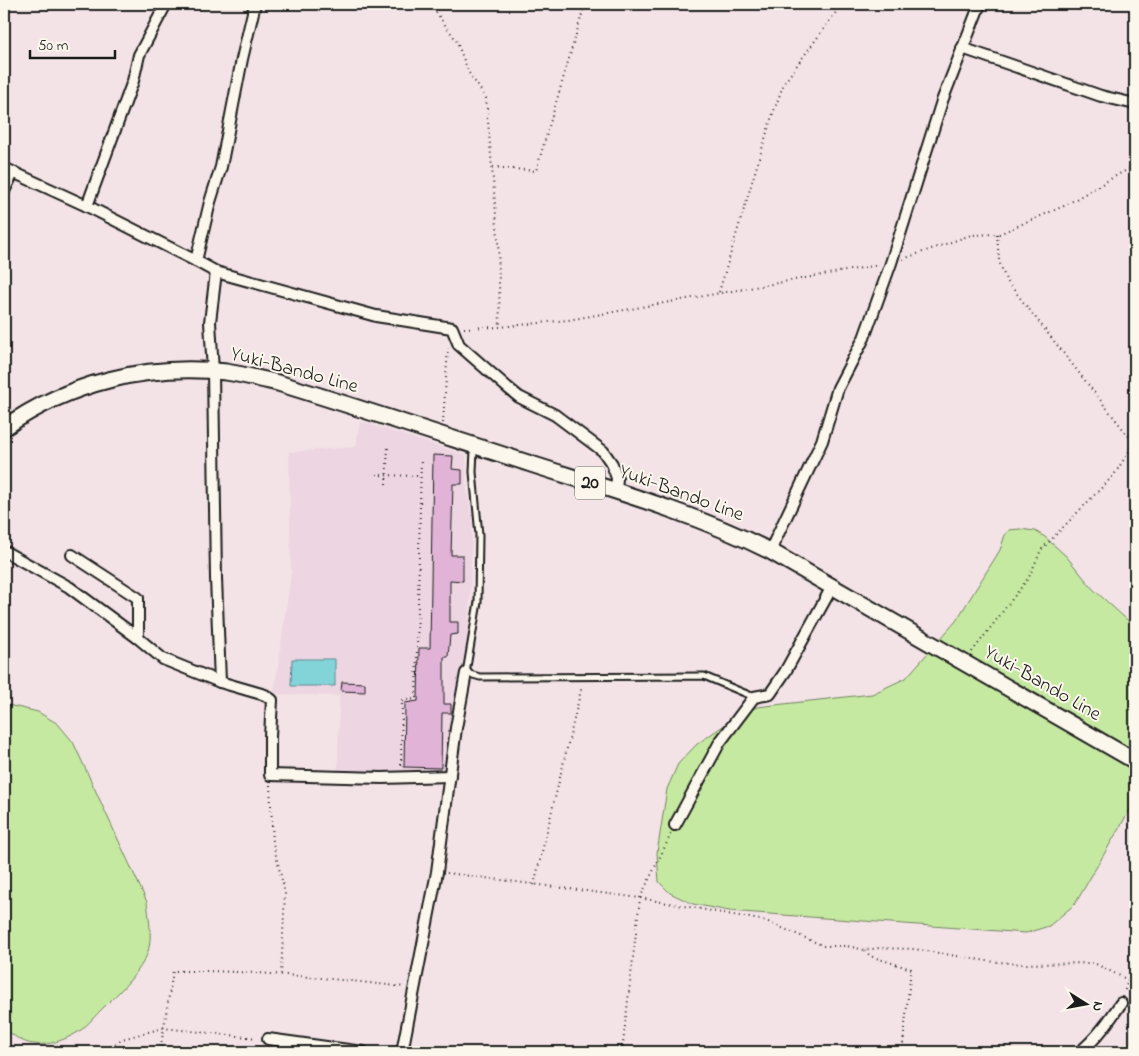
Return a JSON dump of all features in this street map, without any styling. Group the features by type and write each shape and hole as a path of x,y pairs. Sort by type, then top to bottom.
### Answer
{"main road":[{"name":"Yuki-Bando Line","path":"4,428 40,407 90,384 144,374 183,370 213,371 244,375 278,384 616,491 732,532 770,551 1135,761"}],"street":[{"path":"87,206 133,81 139,55 166,4"},
{"path":"196,261 210,202 221,167 255,4"},
{"path":"770,551 822,441 838,388 864,338 891,263 942,101 980,4"},
{"path":"962,48 1101,96 1135,104"},
{"path":"4,191 8,171 87,206 216,272 376,316 450,328 459,345 519,397 555,415 603,451 612,464 617,478 616,491"},
{"path":"216,272 210,322 213,371 216,578 220,682"},
{"path":"4,551 69,587 164,659 220,682 265,695 272,700 270,775 382,778 450,776"},
{"path":"72,555 138,598 138,638"},
{"path":"675,825 720,742 754,697 770,694 785,672 832,587"},
{"path":"402,1052 437,872 456,728 466,673"},
{"path":"1080,1052 1104,1029 1121,1003"},
{"path":"268,1039 363,1052"}],"lane":[{"path":"474,446 473,472 479,535 478,602 466,673 480,677 704,676 754,697"}],"path":[{"path":"430,4 456,40 469,73 486,98 498,238 500,327"},
{"path":"492,167 536,171 586,4"},
{"path":"719,292 771,119 784,83 842,4"},
{"path":"442,436 450,328 500,327 568,320 891,263 971,235 997,234 1064,206 1135,166"},
{"path":"964,662 1029,578 1041,550 1114,475 1135,442 1006,280 999,261 997,234"},
{"path":"386,484 388,447"},
{"path":"401,765 402,700 416,699 421,458"},
{"path":"376,475 420,476"},
{"path":"534,884 585,676"},
{"path":"270,775 273,843 286,893 281,974"},
{"path":"622,1052 640,898 675,825"},
{"path":"437,872 640,898 772,922 819,945 847,946 865,950 879,948 914,949 987,962 1021,964 1094,963 1128,980"},
{"path":"865,950 870,956 911,969 902,1052"},
{"path":"160,1052 173,971 281,974 414,988"},
{"path":"103,1052 122,1040 163,1028 268,1039"}],"shaded area":[{"path":"360,421 466,455 466,482 472,520 470,599 467,644 456,689 447,771 338,771 339,696 274,694 291,573 289,452 356,447"}],"green space":[{"path":"1009,530 1035,531 1045,537 1066,556 1093,589 1135,627 1135,801 1075,904 1049,926 1026,933 729,911 693,904 670,893 659,882 657,853 667,789 678,764 697,744 742,713 757,707 872,694 906,678 956,621 1000,550 1005,535"},
{"path":"4,704 38,712 58,724 73,742 147,902 149,916 150,938 148,952 141,966 130,980 81,1030 62,1040 45,1044 26,1042 4,1028"}],"water":[{"path":"292,659 335,659 335,686 291,686"}],"building":[{"path":"433,455 453,456 452,469 462,470 462,484 453,484 451,555 463,555 463,581 450,580 450,622 458,622 458,634 450,635 448,657 444,657 444,704 451,704 451,713 442,713 441,768 404,767 405,703 418,701 419,648 430,648"},
{"path":"342,682 365,683 365,692 341,691"}]}
